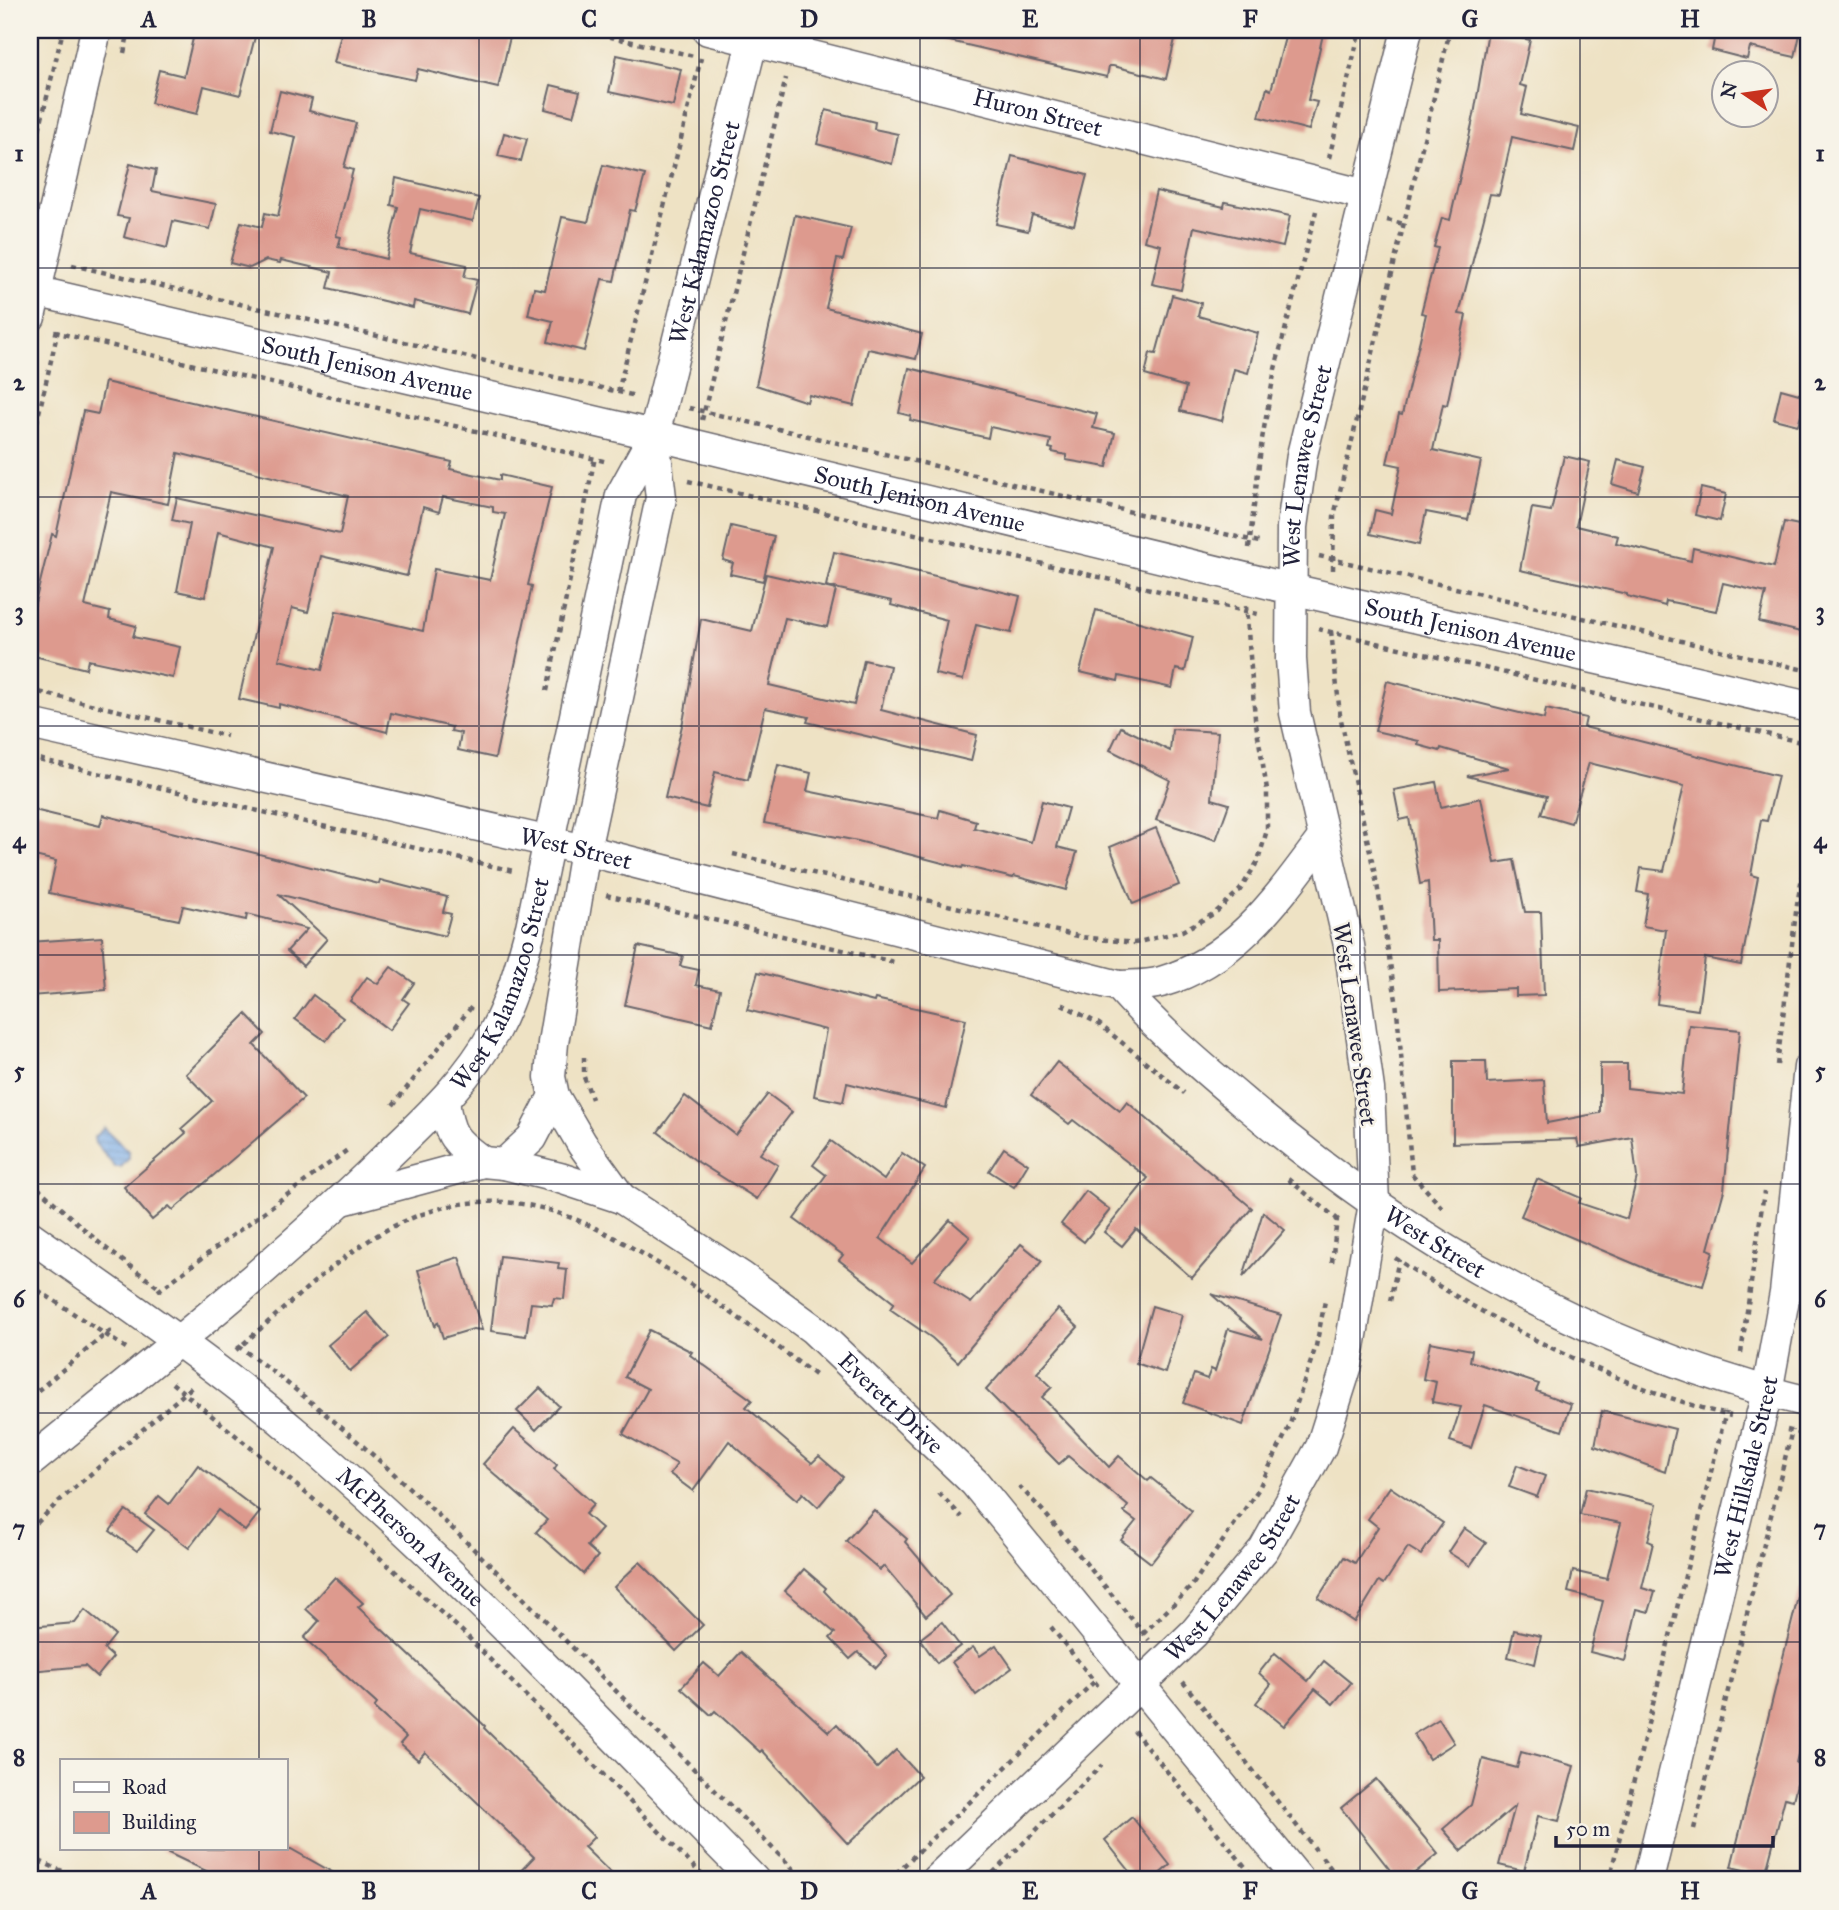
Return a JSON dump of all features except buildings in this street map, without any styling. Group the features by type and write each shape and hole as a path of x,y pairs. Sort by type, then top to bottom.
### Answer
{"street":[{"path":"36,307 44,258 96,30"},
{"name":"West Lenawee Street","path":"936,1880 1139,1682 1194,1633 1264,1549 1321,1447 1347,1365 1374,1203 1369,1088 1349,945 1322,839 1295,713 1291,622 1292,550 1302,454 1407,30"},
{"name":"Huron Street","path":"706,39 753,35 792,51 1366,195"},
{"name":"West Kalamazoo Street","path":"30,1462 179,1341 342,1200 444,1100 494,1032 516,982 551,843 606,557 621,495 647,471 753,35"},
{"name":"South Jenison Avenue","path":"36,307 654,435 1291,589 1809,707"},
{"name":"West Kalamazoo Street","path":"554,1096 550,1077 553,1043 585,850 661,498 647,471"},
{"name":"West Street","path":"30,724 585,850 1119,986 1160,983 1199,967 1233,944 1265,915 1322,839"},
{"name":"West Street","path":"1119,986 1154,1026 1301,1150 1411,1230 1527,1297 1598,1332 1767,1392 1804,1401"},
{"name":"West Hillsdale Street","path":"1648,1880 1767,1392 1785,1293 1809,1067"},
{"path":"342,1200 494,1163 531,1138 554,1096"},
{"path":"554,1096 582,1144 621,1198"},
{"path":"444,1100 447,1125 456,1143 494,1163"},
{"name":"Everett Drive","path":"494,1163 621,1198 742,1277 813,1329 975,1483 1299,1880"},
{"name":"McPherson Avenue","path":"30,1236 214,1368 296,1433 404,1528 754,1880"}],"path":[{"path":"30,168 63,30"},
{"path":"730,854 1082,937 1135,943 1182,931 1215,913 1240,890 1258,861 1267,830 1267,789 1255,718 1246,611 1250,540 1262,439 1275,369 1360,30"},
{"path":"1447,1214 1412,1174 1396,1000 1377,884 1340,715 1331,632 1331,598 1334,516 1450,30"},
{"path":"546,698 594,459 618,391 706,39"},
{"path":"689,495 703,412 792,51"},
{"path":"44,258 1809,671"},
{"path":"36,307 594,459 1809,744"},
{"path":"30,690 230,736"},
{"path":"30,757 542,878"},
{"path":"508,883 517,835"},
{"path":"606,908 616,858"},
{"path":"579,888 904,964"},
{"path":"1053,999 1099,1024 1185,1095"},
{"path":"390,1110 475,1002"},
{"path":"583,1044 584,1077 594,1103"},
{"path":"30,1397 133,1309 351,1147"},
{"path":"1282,1174 1336,1219 1368,1240 1472,1305 1571,1356 1664,1394 1758,1423 1809,1435"},
{"path":"1336,1219 1374,1203 1412,1174"},
{"path":"30,1530 58,1502 214,1368 361,1246 393,1226 428,1212 463,1204 512,1203 549,1209 613,1234 725,1306 825,1382"},
{"path":"1331,1266 1336,1219"},
{"path":"30,1285 149,1364 324,1508 463,1632 707,1880"},
{"path":"889,1880 1191,1587 1258,1490 1289,1427 1316,1346 1327,1292"},
{"path":"1693,1831 1792,1431 1804,1401 1809,1340"},
{"path":"1729,1349 1807,1371"},
{"path":"1014,1482 1043,1511 1143,1633 1340,1880"},
{"path":"937,1490 965,1521"},
{"path":"1043,1616 1256,1880"},
{"path":"30,1857 83,1880"}],"water":[{"path":"104,1128 128,1151 129,1158 121,1167 115,1167 95,1143 94,1137"}]}
